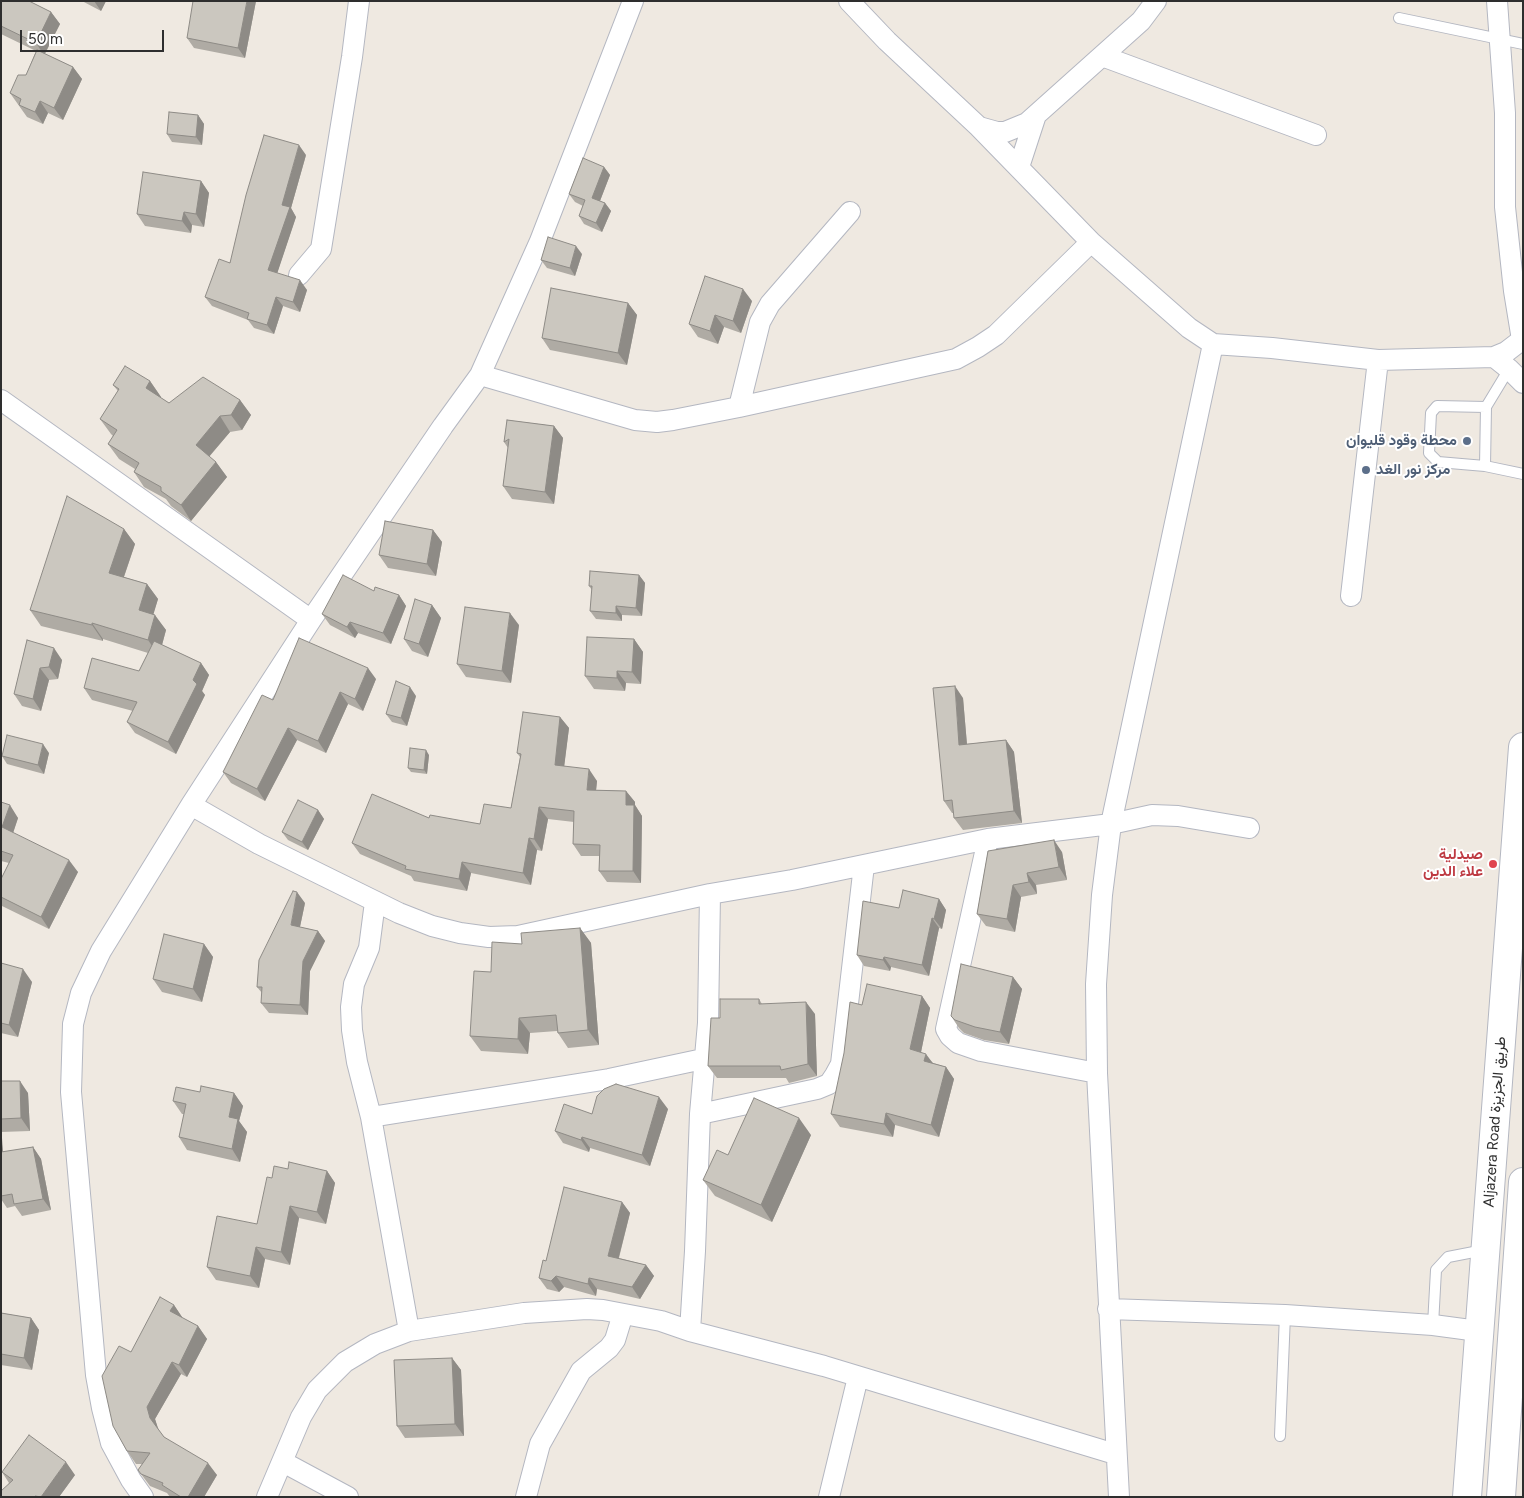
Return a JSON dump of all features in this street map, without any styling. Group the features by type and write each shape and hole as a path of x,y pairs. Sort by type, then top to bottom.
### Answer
{"main road":[{"name":"Aljazera Road طريق الجزيزة","path":"1467,1497 1523,747"},
{"path":"1502,1497 1518,1324 1522,1193"}],"street":[{"path":"299,275 321,249 352,57 358,1"},
{"path":"142,1497 127,1474 111,1442 96,1375 71,1092 73,1024 81,993 100,951 191,804 311,620 442,426 480,375 540,241 633,1"},
{"path":"850,1 887,41 979,127 1091,242 1188,328 1213,344 1272,348 1378,360 1509,369 1506,352 1523,340 1514,291 1505,207 1505,113 1498,1"},
{"path":"979,127 997,132 1005,132 1027,123 1141,21 1156,1"},
{"path":"1102,56 1316,136"},
{"path":"1019,168 1036,115"},
{"path":"739,407 760,322 770,304 850,212"},
{"path":"480,375 635,420 657,422 739,407 956,359 996,334 1091,242"},
{"path":"1119,1497 1115,1454 1097,1073 1096,984 1102,895 1111,824 1213,344"},
{"path":"1351,596 1378,360"},
{"path":"1,400 311,620"},
{"path":"191,804 259,844 375,902 432,926 460,933 489,937 518,936 710,894 792,880 988,839 1111,824 1152,815 1178,816 1249,828"},
{"path":"988,839 946,1029 950,1036 958,1043 981,1051 1097,1073"},
{"path":"700,1114 817,1089 829,1084 836,1074 841,1064 864,865"},
{"path":"690,1330 700,1114 708,1023 710,894"},
{"path":"375,902 369,948 354,984 351,1006 352,1030 371,1116 409,1331"},
{"path":"371,1116 609,1079 704,1059"},
{"path":"267,1497 301,1417 317,1390 345,1362 376,1344 409,1331 524,1313 587,1309 603,1310 661,1321 858,1377 1115,1454"},
{"path":"1108,1309 1285,1315 1478,1331"},
{"path":"526,1497 540,1444 581,1371 609,1348 615,1340 623,1314"},
{"path":"828,1497 858,1377"},
{"path":"283,1462 348,1497"}],"lane":[{"path":"1399,18 1523,44"},
{"path":"1485,466 1486,407 1509,369"},
{"path":"1486,407 1437,406 1431,413 1429,453 1438,462 1485,466 1523,474"},
{"path":"1433,1326 1436,1270 1448,1257 1485,1250"},
{"path":"1280,1436 1285,1315"}],"building":[{"path":"1,1 29,1 51,12 36,43 1,26"},
{"path":"193,1 247,1 238,48 187,38"},
{"path":"37,50 73,67 54,108 40,101 35,112 19,105 21,99 10,93 18,75 26,75"},
{"path":"169,112 198,115 196,137 167,134"},
{"path":"264,135 299,145 282,205 290,207 268,270 300,280 293,302 276,297 267,325 247,319 249,313 205,297 219,259 230,263 246,195"},
{"path":"583,158 604,167 592,198 605,203 596,223 579,216 585,200 569,194"},
{"path":"143,172 201,181 196,214 184,212 182,221 137,214"},
{"path":"548,237 576,246 570,268 541,260"},
{"path":"705,276 743,289 733,321 715,315 710,331 689,324"},
{"path":"551,288 628,303 618,353 542,338"},
{"path":"125,366 150,381 146,388 169,403 203,377 240,400 231,415 220,416 196,445 216,462 181,505 161,491 161,487 134,472 139,463 108,444 117,430 100,419 119,389 113,385"},
{"path":"507,420 554,426 545,492 503,486 509,439 504,442"},
{"path":"67,496 124,529 109,573 147,584 139,610 155,615 148,640 92,623 92,625 30,610"},
{"path":"385,521 433,530 427,564 379,555"},
{"path":"590,571 639,575 636,608 616,606 616,613 590,611 592,586 589,586"},
{"path":"343,575 374,591 375,587 399,595 383,633 350,622 347,627 322,614"},
{"path":"415,599 432,605 419,644 404,639"},
{"path":"465,607 510,613 502,671 457,664"},
{"path":"587,637 634,639 632,672 617,671 617,678 585,676"},
{"path":"299,638 368,668 355,699 340,692 318,741 288,728 257,789 223,772 262,695 273,700"},
{"path":"27,640 54,648 49,667 40,668 33,699 14,694"},
{"path":"154,641 201,663 193,680 197,684 168,742 127,722 137,702 84,688 92,658 139,671"},
{"path":"396,681 410,687 401,718 386,714"},
{"path":"955,686 959,745 1006,740 1014,811 954,818 952,800 944,801 933,688"},
{"path":"523,712 560,717 555,765 589,769 587,790 626,791 626,805 634,805 633,871 599,871 600,845 573,844 574,811 539,807 534,839 529,838 523,873 462,862 459,879 405,869 406,866 352,843 372,794 429,818 430,815 480,824 484,804 511,808 521,754 517,753"},
{"path":"7,735 43,744 38,765 2,756"},
{"path":"410,748 426,750 424,770 408,768"},
{"path":"298,800 318,810 302,842 282,832"},
{"path":"1,802 10,805 2,827 69,860 41,917 1,897 1,879 13,855 1,851"},
{"path":"1054,840 1059,867 1027,873 1029,882 1013,885 1007,919 977,914 988,851"},
{"path":"903,890 939,899 934,919 932,918 922,965 884,957 883,960 857,955 863,901 899,908"},
{"path":"293,891 297,892 291,925 318,931 303,961 300,1005 261,1003 262,987 257,987 259,960"},
{"path":"580,928 588,1030 558,1033 556,1015 519,1018 518,1039 470,1036 474,971 491,972 492,942 522,944 521,933"},
{"path":"164,934 204,944 193,989 153,979"},
{"path":"1,963 23,969 9,1025 1,1023"},
{"path":"961,964 1013,977 1000,1032 975,1027 955,1020 951,1016"},
{"path":"867,984 922,996 910,1049 926,1054 924,1061 946,1067 931,1125 886,1113 884,1124 831,1114 844,1053 850,1002 862,1005"},
{"path":"720,999 759,999 759,1004 806,1002 808,1064 781,1070 780,1066 708,1066 711,1018 720,1018"},
{"path":"1,1081 20,1081 21,1118 1,1119"},
{"path":"616,1084 659,1097 642,1155 582,1137 581,1140 555,1131 564,1104 592,1114 597,1096 604,1089"},
{"path":"201,1086 234,1093 229,1117 238,1119 232,1149 179,1137 186,1104 173,1101 176,1087 200,1092"},
{"path":"754,1098 799,1118 761,1205 703,1180 717,1150 728,1155"},
{"path":"33,1147 43,1199 14,1204 12,1194 1,1196 1,1152"},
{"path":"289,1162 327,1171 317,1212 290,1206 281,1252 256,1247 250,1276 207,1267 217,1216 257,1224 267,1177 272,1178 274,1166 288,1169"},
{"path":"564,1187 622,1202 608,1256 646,1265 632,1287 589,1278 588,1284 556,1276 551,1281 539,1278 543,1260 546,1261"},
{"path":"160,1297 174,1305 170,1311 198,1326 179,1365 172,1362 147,1407 150,1418 164,1437 208,1463 188,1497 181,1497 162,1485 163,1483 141,1474 138,1470 150,1453 127,1451 113,1426 102,1376 119,1346 131,1352"},
{"path":"1,1313 31,1318 24,1358 1,1354"},
{"path":"452,1358 455,1424 397,1426 394,1360"},
{"path":"29,1435 66,1462 41,1497 1,1497 1,1491 13,1480 2,1472"}],"place":[{"name":"محطة وقود قليوان","path":"1467,441"},
{"name":"مركز نور الغد","path":"1366,470"},
{"name":"صيدلية علاء الدين","path":"1493,864"}]}
